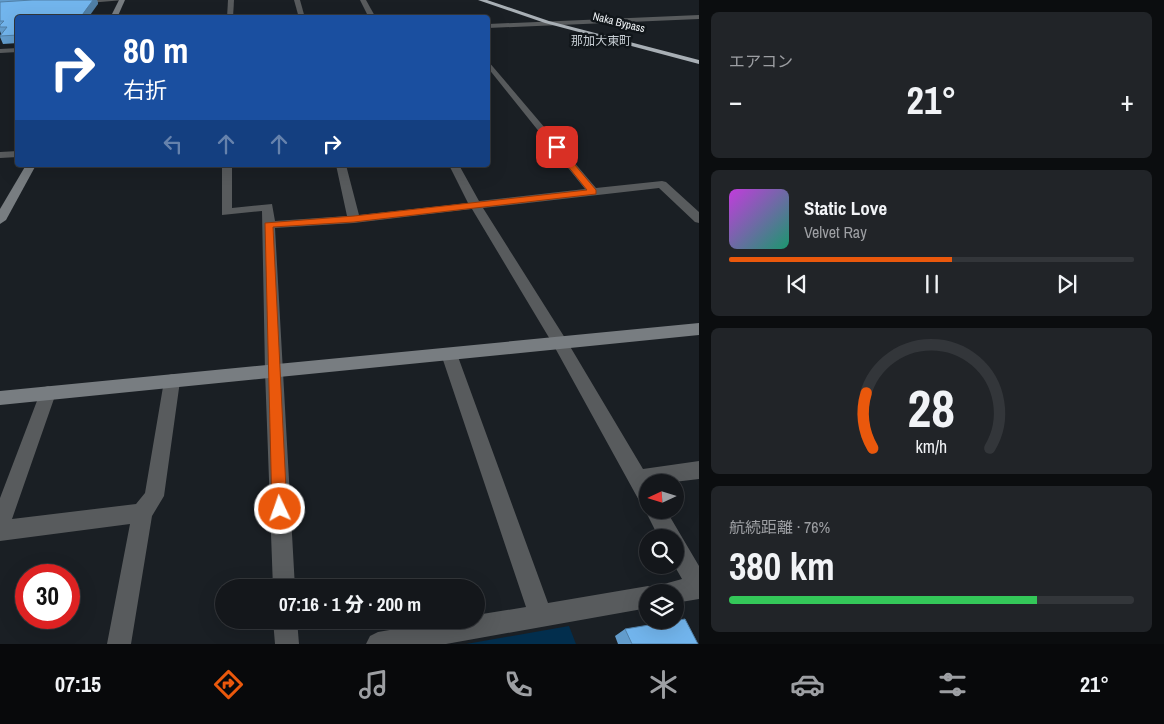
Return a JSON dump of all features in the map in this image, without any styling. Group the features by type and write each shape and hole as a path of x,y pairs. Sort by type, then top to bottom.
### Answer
{"highway":[{"name":"Naka Bypass","path":"481,0 547,22 699,62"},
{"name":"Naka Bypass","path":"505,0 580,23 690,51"}],"street":[{"path":"65,3 121,0 114,15"},
{"path":"230,0 230,15"},
{"path":"297,0 301,15"},
{"path":"363,0 371,15"},
{"path":"490,26 699,17"},
{"path":"0,51 15,50"},
{"path":"492,73 593,192"},
{"path":"0,155 15,154"},
{"path":"0,220 30,167"},
{"path":"227,167 226,212 268,207 273,371 284,579"},
{"path":"341,167 354,219"},
{"path":"455,167 476,205 560,342 638,479 699,470"},
{"path":"268,225 354,219 662,184 699,219"},
{"path":"0,398 699,329"},
{"path":"449,354 541,616"},
{"path":"119,644 142,513 154,496 172,381"},
{"path":"0,525 48,394"},
{"path":"0,531 142,513"},
{"path":"684,561 699,588 684,590"},
{"path":"378,644 639,599"},
{"path":"286,629 287,644"}],"shaded area":[{"path":"569,626 576,644 466,644"}],"building":[{"path":"93,0 82,15 15,15 15,35 0,36 7,27 0,27 4,21 0,21 0,2"},
{"path":"684,619 698,644 632,644 625,629 639,627 639,629 684,629"}],"district":[{"name":"那加大東町","path":"601,41"}],"route":[{"path":"280,509 268,225 354,219 593,192 557,147"}]}
